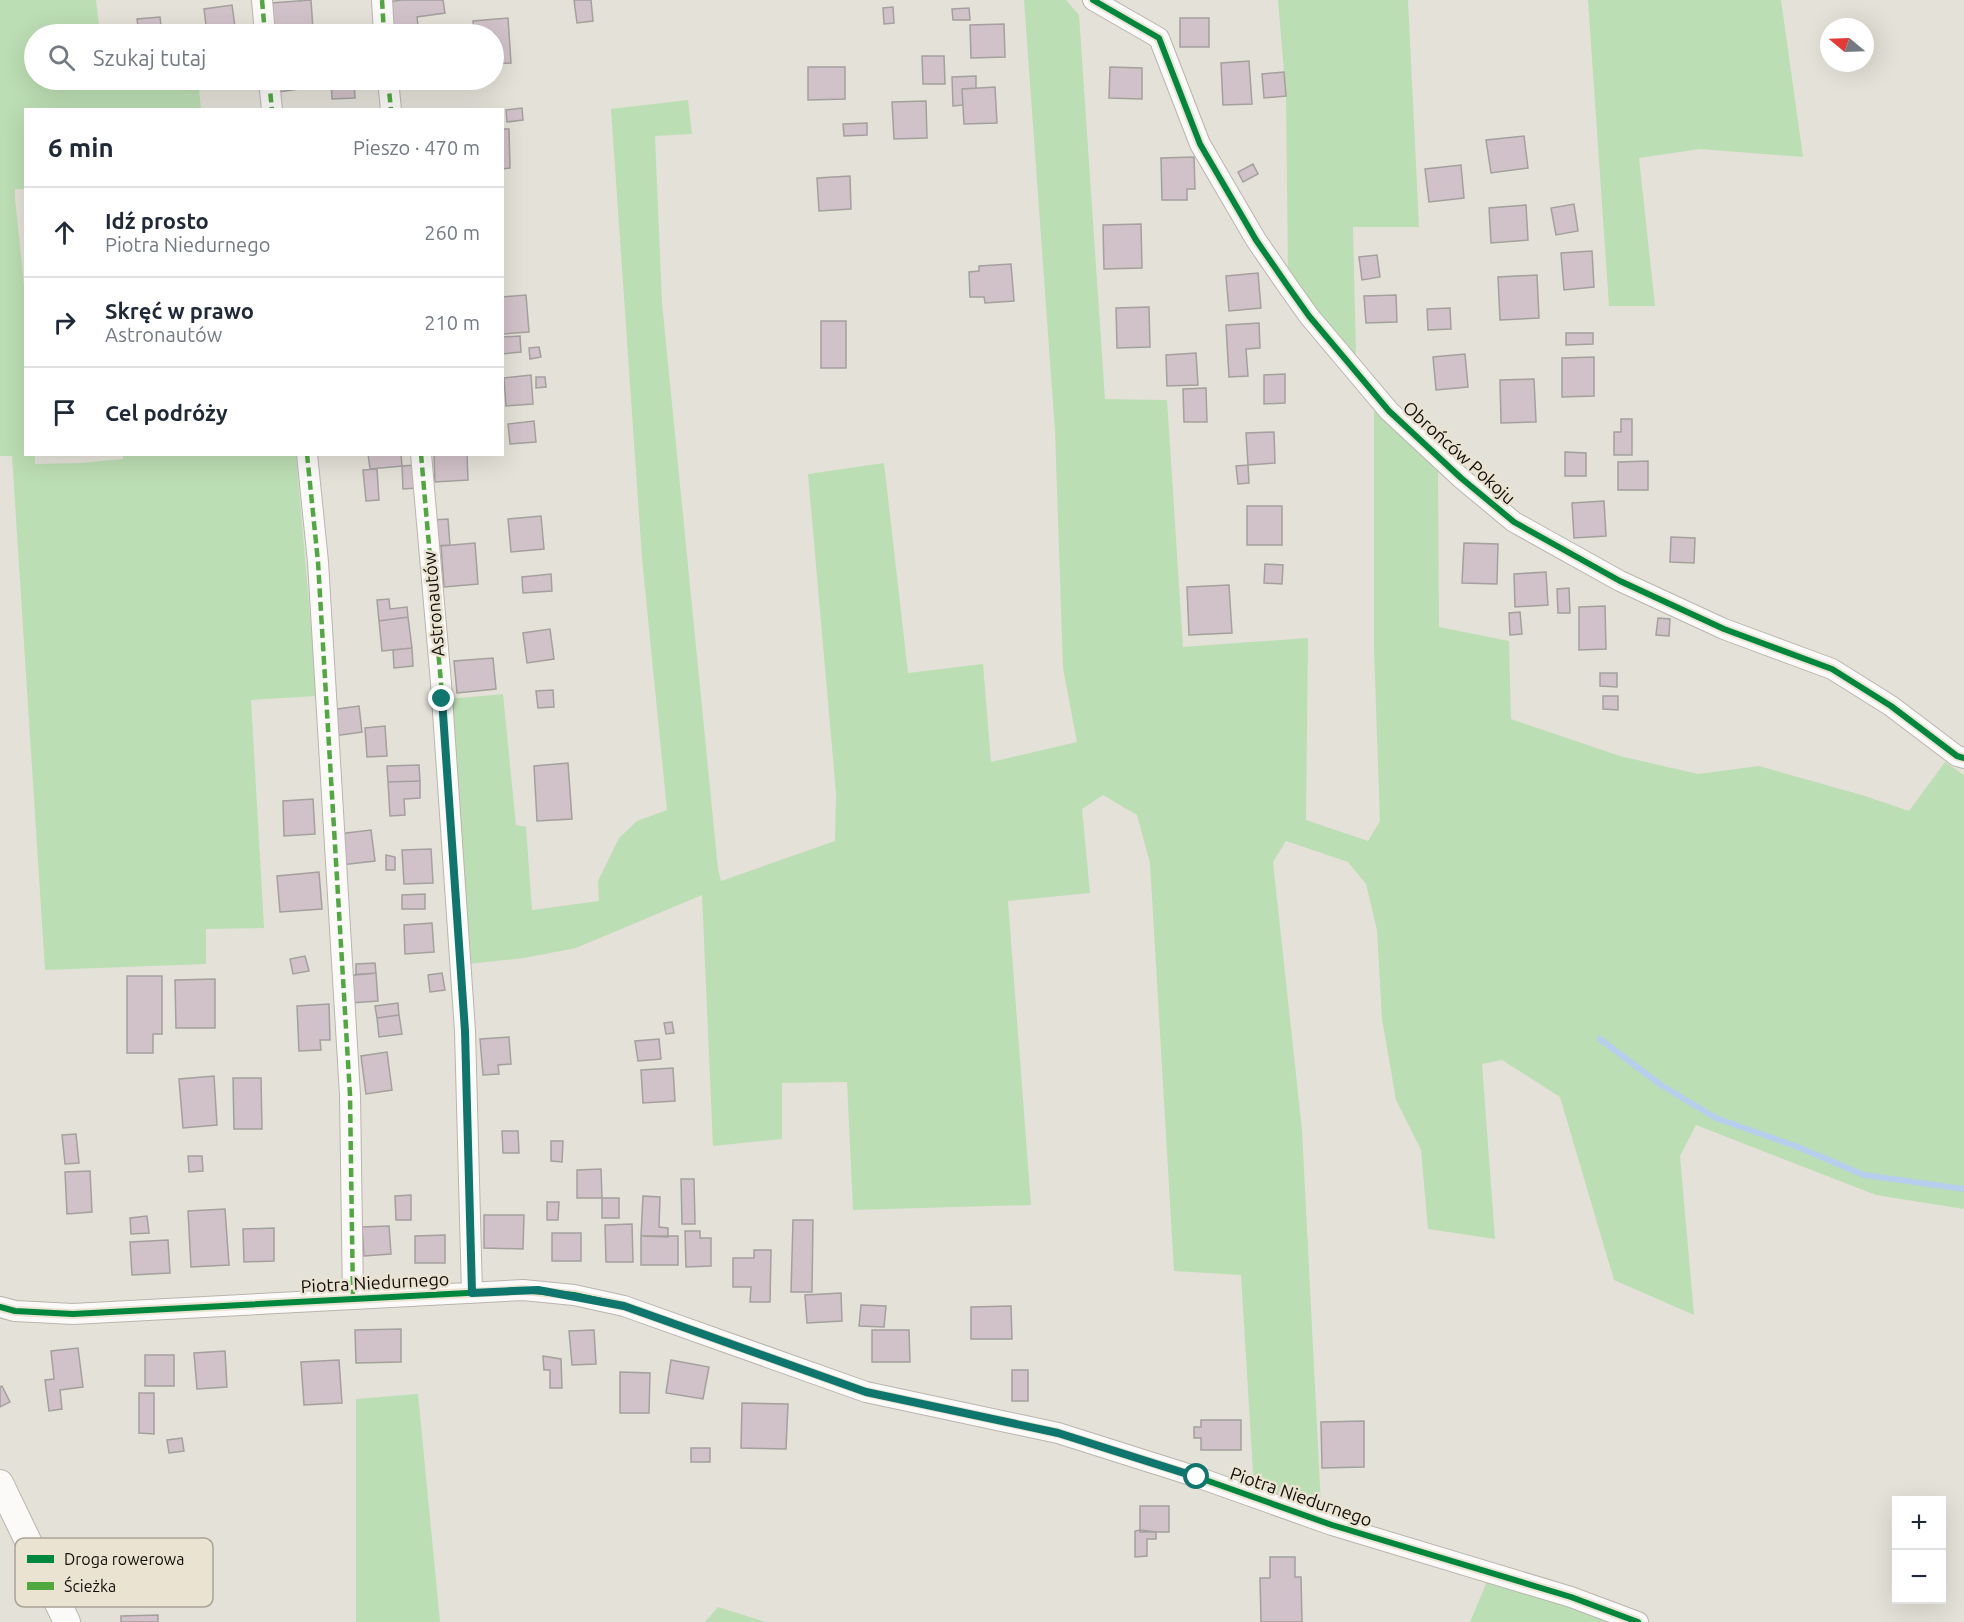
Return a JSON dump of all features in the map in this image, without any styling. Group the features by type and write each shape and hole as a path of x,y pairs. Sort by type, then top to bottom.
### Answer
{"street":[{"path":"262,0 264,24"},
{"path":"382,0 383,24"},
{"name":"Obrońców Pokoju","path":"1093,0 1159,38 1200,144 1256,240 1316,325 1389,411 1461,478 1514,522 1620,581 1724,628 1832,669 1891,706 1957,756 1964,758"},
{"path":"271,90 272,108"},
{"path":"389,90 391,108"},
{"path":"307,456 318,562 350,1095 353,1299"},
{"name":"Astronautów","path":"421,456 441,683 465,1031 472,1293"},
{"name":"Piotra Niedurnego","path":"0,1307 15,1311 73,1314 538,1290 624,1306 866,1392 1058,1433 1197,1477 1332,1525 1464,1563 1638,1622"},
{"path":"0,1483 27,1538"},
{"path":"60,1607 67,1622"}],"green space":[{"path":"0,0 96,0 99,24 24,24 24,90 199,90 201,108 24,108 24,189 15,189 15,198 24,286 24,456 35,456 35,464 81,463 123,459 123,456 296,456 317,696 251,700 264,928 206,929 206,964 45,970 12,456 0,456"},
{"path":"1024,0 1066,0 1079,15 1105,399 1167,400 1183,647 1308,638 1306,820 1368,841 1380,821 1374,650 1374,404 1438,471 1439,627 1509,641 1511,719 1620,756 1698,774 1759,766 1909,811 1945,762 1964,775 1964,1209 1876,1195 1696,1125 1680,1156 1694,1315 1614,1280 1560,1097 1502,1060 1482,1064 1495,1239 1428,1229 1421,1150 1396,1100 1382,1019 1377,930 1366,884 1348,862 1286,841 1273,862 1302,1130 1321,1506 1254,1489 1241,1275 1174,1271 1150,863 1137,815 1103,795 1082,809 1090,893 1008,901 1031,1205 853,1210 847,1082 782,1083 782,1139 713,1146 702,895 576,948 524,958 467,964 448,699 503,694 516,825 526,827 532,910 599,901 598,881 619,838 637,821 667,810 642,558 611,109 688,100 692,134 655,136 662,303 721,881 835,841 836,793 808,474 884,463 908,673 983,664 991,762 1077,742 1063,668 1055,431"},
{"path":"1278,0 1408,0 1419,227 1353,227 1356,356 1319,318 1288,273 1286,96"},
{"path":"1588,0 1781,0 1803,157 1700,149 1639,158 1655,306 1609,306"},
{"path":"418,1394 440,1622 356,1622 356,1399"},
{"path":"1488,1579 1617,1622 1470,1622"},
{"path":"718,1607 766,1622 705,1622"}],"building":[{"path":"311,0 313,24 272,24 271,3"},
{"path":"443,0 445,13 417,17 418,24 390,24 387,2"},
{"path":"574,0 591,0 593,21 577,23"},
{"path":"232,5 235,24 206,24 204,9"},
{"path":"893,7 894,23 884,24 883,8"},
{"path":"969,8 970,20 953,20 952,9"},
{"path":"160,17 161,24 138,24 137,19"},
{"path":"508,18 511,63 504,63 504,24 473,24 473,21"},
{"path":"1180,18 1209,18 1209,47 1180,47"},
{"path":"1004,24 1005,57 971,58 970,25"},
{"path":"922,56 944,56 945,84 923,84"},
{"path":"1249,61 1252,104 1223,105 1221,63"},
{"path":"808,67 845,67 845,99 808,100"},
{"path":"1110,67 1142,68 1142,99 1109,98"},
{"path":"1284,72 1286,96 1264,98 1262,74"},
{"path":"976,76 976,88 962,89 963,105 953,106 952,77"},
{"path":"995,87 997,123 964,124 962,89"},
{"path":"332,90 355,90 355,98 332,99"},
{"path":"926,101 927,138 894,139 892,102"},
{"path":"522,108 523,120 507,122 506,110"},
{"path":"867,123 867,135 844,136 843,124"},
{"path":"504,129 509,129 510,168 504,169"},
{"path":"1524,136 1528,168 1491,173 1486,140"},
{"path":"1194,157 1195,189 1187,189 1187,200 1162,200 1161,158"},
{"path":"1253,164 1258,174 1243,182 1238,172"},
{"path":"1461,165 1464,198 1429,202 1425,169"},
{"path":"850,176 851,209 819,211 817,178"},
{"path":"1574,204 1578,231 1556,235 1551,208"},
{"path":"1526,205 1528,240 1491,243 1489,208"},
{"path":"1141,224 1142,268 1104,269 1103,225"},
{"path":"1592,251 1594,287 1564,290 1561,253"},
{"path":"1377,255 1380,277 1362,280 1359,257"},
{"path":"1011,264 1014,301 985,303 984,297 970,297 969,272 979,271 979,266"},
{"path":"1258,273 1261,308 1229,311 1226,276"},
{"path":"1537,275 1539,318 1500,320 1498,277"},
{"path":"526,295 529,332 504,334 504,297"},
{"path":"1396,295 1397,322 1366,323 1364,296"},
{"path":"1149,307 1150,347 1117,348 1116,308"},
{"path":"1450,308 1451,329 1428,330 1427,309"},
{"path":"821,321 846,321 846,368 821,368"},
{"path":"1259,323 1260,348 1246,349 1248,376 1229,377 1226,325"},
{"path":"1566,333 1593,333 1593,344 1566,345"},
{"path":"520,336 521,352 504,354 504,337"},
{"path":"539,347 541,357 530,359 529,348"},
{"path":"1196,353 1198,385 1167,386 1166,355"},
{"path":"1465,354 1468,387 1436,390 1433,357"},
{"path":"1594,357 1594,396 1562,397 1562,358"},
{"path":"1285,374 1285,403 1264,404 1264,375"},
{"path":"531,375 533,404 506,406 504,378"},
{"path":"536,377 545,377 546,387 536,388"},
{"path":"1534,379 1536,422 1501,423 1500,380"},
{"path":"1206,388 1207,422 1184,422 1183,389"},
{"path":"1621,419 1632,419 1632,455 1614,455 1614,432 1621,432"},
{"path":"534,421 536,442 510,444 508,424"},
{"path":"1274,432 1275,463 1248,465 1246,433"},
{"path":"1565,452 1586,453 1586,476 1565,476"},
{"path":"368,456 401,456 402,466 370,469"},
{"path":"434,456 467,456 468,480 435,482"},
{"path":"1648,461 1648,490 1618,490 1618,462"},
{"path":"415,465 417,488 403,489 402,466"},
{"path":"1248,465 1249,483 1238,484 1236,466"},
{"path":"377,469 379,500 366,501 363,470"},
{"path":"1604,501 1606,536 1574,538 1572,503"},
{"path":"1247,506 1282,506 1282,545 1247,545"},
{"path":"541,516 544,549 511,552 508,519"},
{"path":"448,519 450,545 434,546 432,520"},
{"path":"1671,537 1695,538 1694,563 1670,562"},
{"path":"475,543 478,584 444,587 441,546"},
{"path":"1464,543 1498,544 1497,584 1462,583"},
{"path":"1265,564 1283,565 1282,584 1264,583"},
{"path":"1546,572 1548,605 1515,607 1514,574"},
{"path":"551,574 552,591 523,593 522,577"},
{"path":"1229,585 1232,633 1189,635 1187,587"},
{"path":"1569,588 1570,613 1558,613 1557,589"},
{"path":"389,599 390,609 407,607 408,617 379,621 377,600"},
{"path":"1605,606 1606,649 1579,650 1579,607"},
{"path":"1520,612 1522,634 1510,635 1509,613"},
{"path":"408,617 412,648 382,651 379,621"},
{"path":"1658,618 1670,619 1669,636 1656,635"},
{"path":"550,629 554,659 527,663 523,633"},
{"path":"412,648 413,666 394,668 393,650"},
{"path":"493,658 496,689 457,693 454,661"},
{"path":"1600,673 1617,673 1617,687 1600,686"},
{"path":"553,690 554,707 538,708 536,691"},
{"path":"1603,696 1618,696 1618,710 1603,709"},
{"path":"359,706 362,732 334,736 330,710"},
{"path":"385,726 387,756 367,757 365,728"},
{"path":"568,763 572,819 537,821 534,766"},
{"path":"419,765 420,781 388,782 387,766"},
{"path":"420,781 420,798 404,799 405,815 390,816 388,782"},
{"path":"313,799 315,834 284,836 283,801"},
{"path":"371,830 375,861 341,865 338,834"},
{"path":"431,849 433,883 404,884 402,850"},
{"path":"386,855 395,857 395,870 386,870"},
{"path":"319,872 322,909 280,912 277,876"},
{"path":"425,894 425,909 402,909 402,895"},
{"path":"432,923 434,952 405,954 404,925"},
{"path":"305,956 309,971 293,974 290,959"},
{"path":"375,963 376,973 356,975 356,964"},
{"path":"376,973 378,1001 351,1003 349,975"},
{"path":"442,973 445,990 430,992 428,975"},
{"path":"127,976 162,976 162,1034 153,1034 153,1053 127,1053"},
{"path":"215,979 215,1028 176,1028 175,980"},
{"path":"398,1003 399,1015 377,1018 375,1006"},
{"path":"329,1004 330,1040 320,1040 321,1050 299,1051 297,1006"},
{"path":"399,1015 402,1034 379,1037 377,1018"},
{"path":"672,1022 674,1033 666,1034 664,1023"},
{"path":"509,1037 511,1064 498,1065 499,1074 483,1075 480,1039"},
{"path":"659,1039 661,1059 638,1061 635,1041"},
{"path":"387,1052 392,1090 366,1094 361,1056"},
{"path":"673,1068 675,1101 643,1103 641,1070"},
{"path":"214,1076 217,1125 183,1128 179,1079"},
{"path":"233,1078 261,1078 262,1129 234,1129"},
{"path":"502,1131 518,1131 519,1153 503,1153"},
{"path":"76,1134 79,1163 65,1164 62,1135"},
{"path":"551,1141 563,1141 562,1162 551,1161"},
{"path":"188,1156 202,1156 203,1171 189,1172"},
{"path":"601,1169 602,1198 577,1198 577,1170"},
{"path":"90,1171 92,1212 67,1214 65,1172"},
{"path":"681,1179 694,1179 695,1224 682,1224"},
{"path":"411,1195 411,1220 396,1220 395,1196"},
{"path":"643,1196 660,1197 659,1227 668,1228 668,1237 641,1236"},
{"path":"602,1198 619,1198 619,1218 602,1218"},
{"path":"547,1202 559,1202 558,1220 547,1220"},
{"path":"225,1209 229,1265 191,1267 188,1211"},
{"path":"484,1215 524,1215 523,1249 484,1248"},
{"path":"147,1216 149,1233 131,1234 130,1218"},
{"path":"793,1220 813,1220 812,1292 791,1292"},
{"path":"632,1224 633,1262 606,1262 605,1225"},
{"path":"389,1226 391,1254 364,1256 362,1227"},
{"path":"274,1228 274,1261 244,1262 243,1229"},
{"path":"685,1231 700,1231 700,1238 711,1238 711,1266 686,1267"},
{"path":"552,1233 581,1233 581,1261 552,1261"},
{"path":"445,1235 445,1263 415,1263 415,1236"},
{"path":"641,1236 678,1236 678,1265 641,1265"},
{"path":"168,1240 170,1273 132,1275 130,1242"},
{"path":"754,1250 771,1250 770,1302 750,1302 751,1287 733,1287 733,1258 754,1258"},
{"path":"841,1293 842,1321 807,1323 805,1295"},
{"path":"861,1305 886,1306 884,1327 859,1326"},
{"path":"1011,1306 1012,1339 971,1339 971,1307"},
{"path":"401,1329 401,1362 356,1363 355,1330"},
{"path":"594,1330 596,1364 572,1365 569,1331"},
{"path":"872,1330 909,1330 910,1362 872,1362"},
{"path":"78,1348 83,1387 60,1390 62,1409 49,1411 45,1380 54,1379 51,1351"},
{"path":"225,1351 227,1387 197,1389 194,1353"},
{"path":"145,1355 174,1355 174,1386 145,1386"},
{"path":"543,1356 561,1359 562,1388 550,1388 550,1370 544,1370"},
{"path":"339,1360 342,1403 304,1405 301,1362"},
{"path":"671,1360 709,1367 703,1399 666,1393"},
{"path":"1012,1370 1028,1370 1028,1401 1012,1401"},
{"path":"620,1372 650,1373 649,1413 620,1413"},
{"path":"2,1386 10,1402 0,1407 0,1387"},
{"path":"139,1393 154,1393 154,1434 139,1433"},
{"path":"742,1403 788,1404 786,1449 741,1448"},
{"path":"1201,1420 1241,1420 1241,1450 1201,1450 1201,1438 1194,1438 1194,1427 1201,1427"},
{"path":"1364,1421 1364,1467 1322,1468 1321,1422"},
{"path":"182,1438 184,1451 169,1453 167,1440"},
{"path":"691,1448 710,1448 710,1462 691,1462"},
{"path":"1140,1506 1169,1506 1169,1532 1140,1532"},
{"path":"1135,1531 1156,1532 1156,1539 1147,1539 1147,1556 1135,1557"},
{"path":"1270,1557 1295,1557 1295,1577 1301,1577 1302,1622 1261,1622 1260,1578 1270,1578"},
{"path":"158,1615 158,1622 121,1622 121,1616"}],"waterway":[{"path":"1600,1039 1661,1085 1716,1118 1798,1147 1864,1175 1964,1189"}],"marked path":[{"path":"262,0 264,24"},
{"path":"382,0 383,24"},
{"path":"270,90 272,108"},
{"path":"389,90 391,108"},
{"path":"307,456 318,562 350,1095 353,1299"},
{"path":"421,456 441,683 465,1031 472,1293"}],"cycle path":[{"path":"1093,0 1159,38 1200,144 1256,240 1309,316 1389,411 1461,478 1514,522 1620,581 1724,629 1832,669 1891,706 1957,756 1964,758"},
{"path":"0,1307 15,1311 73,1314 523,1290 574,1295 624,1306 866,1392 1058,1433 1197,1477 1332,1525 1571,1597 1638,1622"}],"route":[{"path":"442,699 465,1031 472,1293 538,1290 624,1306 866,1392 1058,1433 1197,1477"}]}
